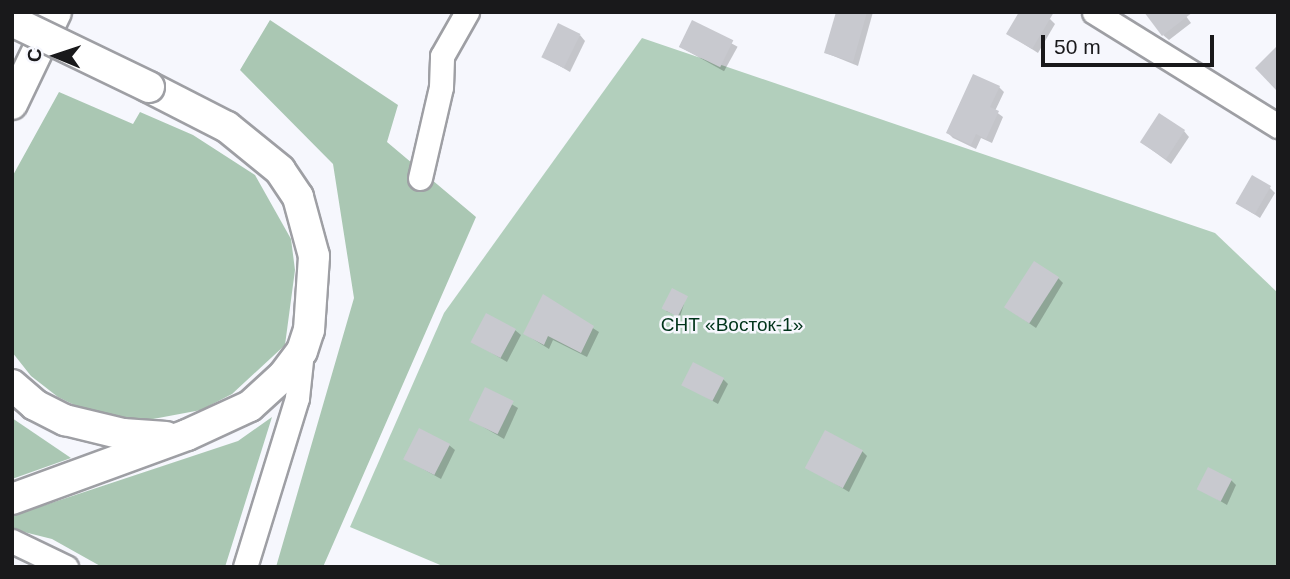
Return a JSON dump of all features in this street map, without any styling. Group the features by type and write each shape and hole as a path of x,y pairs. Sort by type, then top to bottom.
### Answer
{"main road":[{"path":"12,110 56,12"},
{"path":"12,22 149,87 258,148 280,170 298,197 310,237 315,282 302,351 250,406 187,435 12,499"},
{"path":"12,385 36,405 87,427 148,437 187,435"}],"street":[{"path":"420,178 441,87 442,56 467,12"},
{"path":"1094,12 1278,126"},
{"path":"245,567 297,398 302,351"},
{"path":"12,541 66,567"}],"green space":[{"path":"270,20 398,105 387,142 476,217 323,567 276,567 354,298 333,164 240,70"},
{"name":"СНТ «Восток-1»","path":"642,38 1215,233 1278,293 1278,567 445,567 350,527 444,313"},
{"path":"59,92 133,124 140,112 193,135 255,175 291,239 295,270 285,345 232,394 201,410 137,422 91,413 58,397 31,376 12,352 12,177"},
{"path":"272,417 225,567 102,567 52,539 12,529 12,516 238,441"},
{"path":"12,418 71,458 12,479"}],"building":[{"path":"836,12 867,12 853,62 824,53"},
{"path":"1019,12 1054,12 1032,49 1006,34"},
{"path":"1144,12 1193,12 1162,36"},
{"path":"692,20 733,40 720,67 679,47"},
{"path":"558,23 580,34 564,68 541,57"},
{"path":"1278,45 1278,92 1255,68"},
{"path":"973,74 1000,86 990,107 999,111 986,139 976,134 971,145 946,133"},
{"path":"1159,113 1185,130 1166,159 1140,142"},
{"path":"1252,175 1271,186 1255,215 1236,204"},
{"path":"1034,261 1059,277 1029,323 1004,307"},
{"path":"672,288 688,296 678,317 662,308"},
{"path":"543,294 594,326 581,353 548,336 544,345 523,334"},
{"path":"486,313 516,329 501,358 471,342"},
{"path":"693,362 724,378 712,401 681,385"},
{"path":"485,387 514,401 498,434 469,420"},
{"path":"419,428 450,444 434,475 403,459"},
{"path":"825,430 863,450 843,488 805,468"},
{"path":"1208,467 1232,479 1221,502 1197,489"}]}
